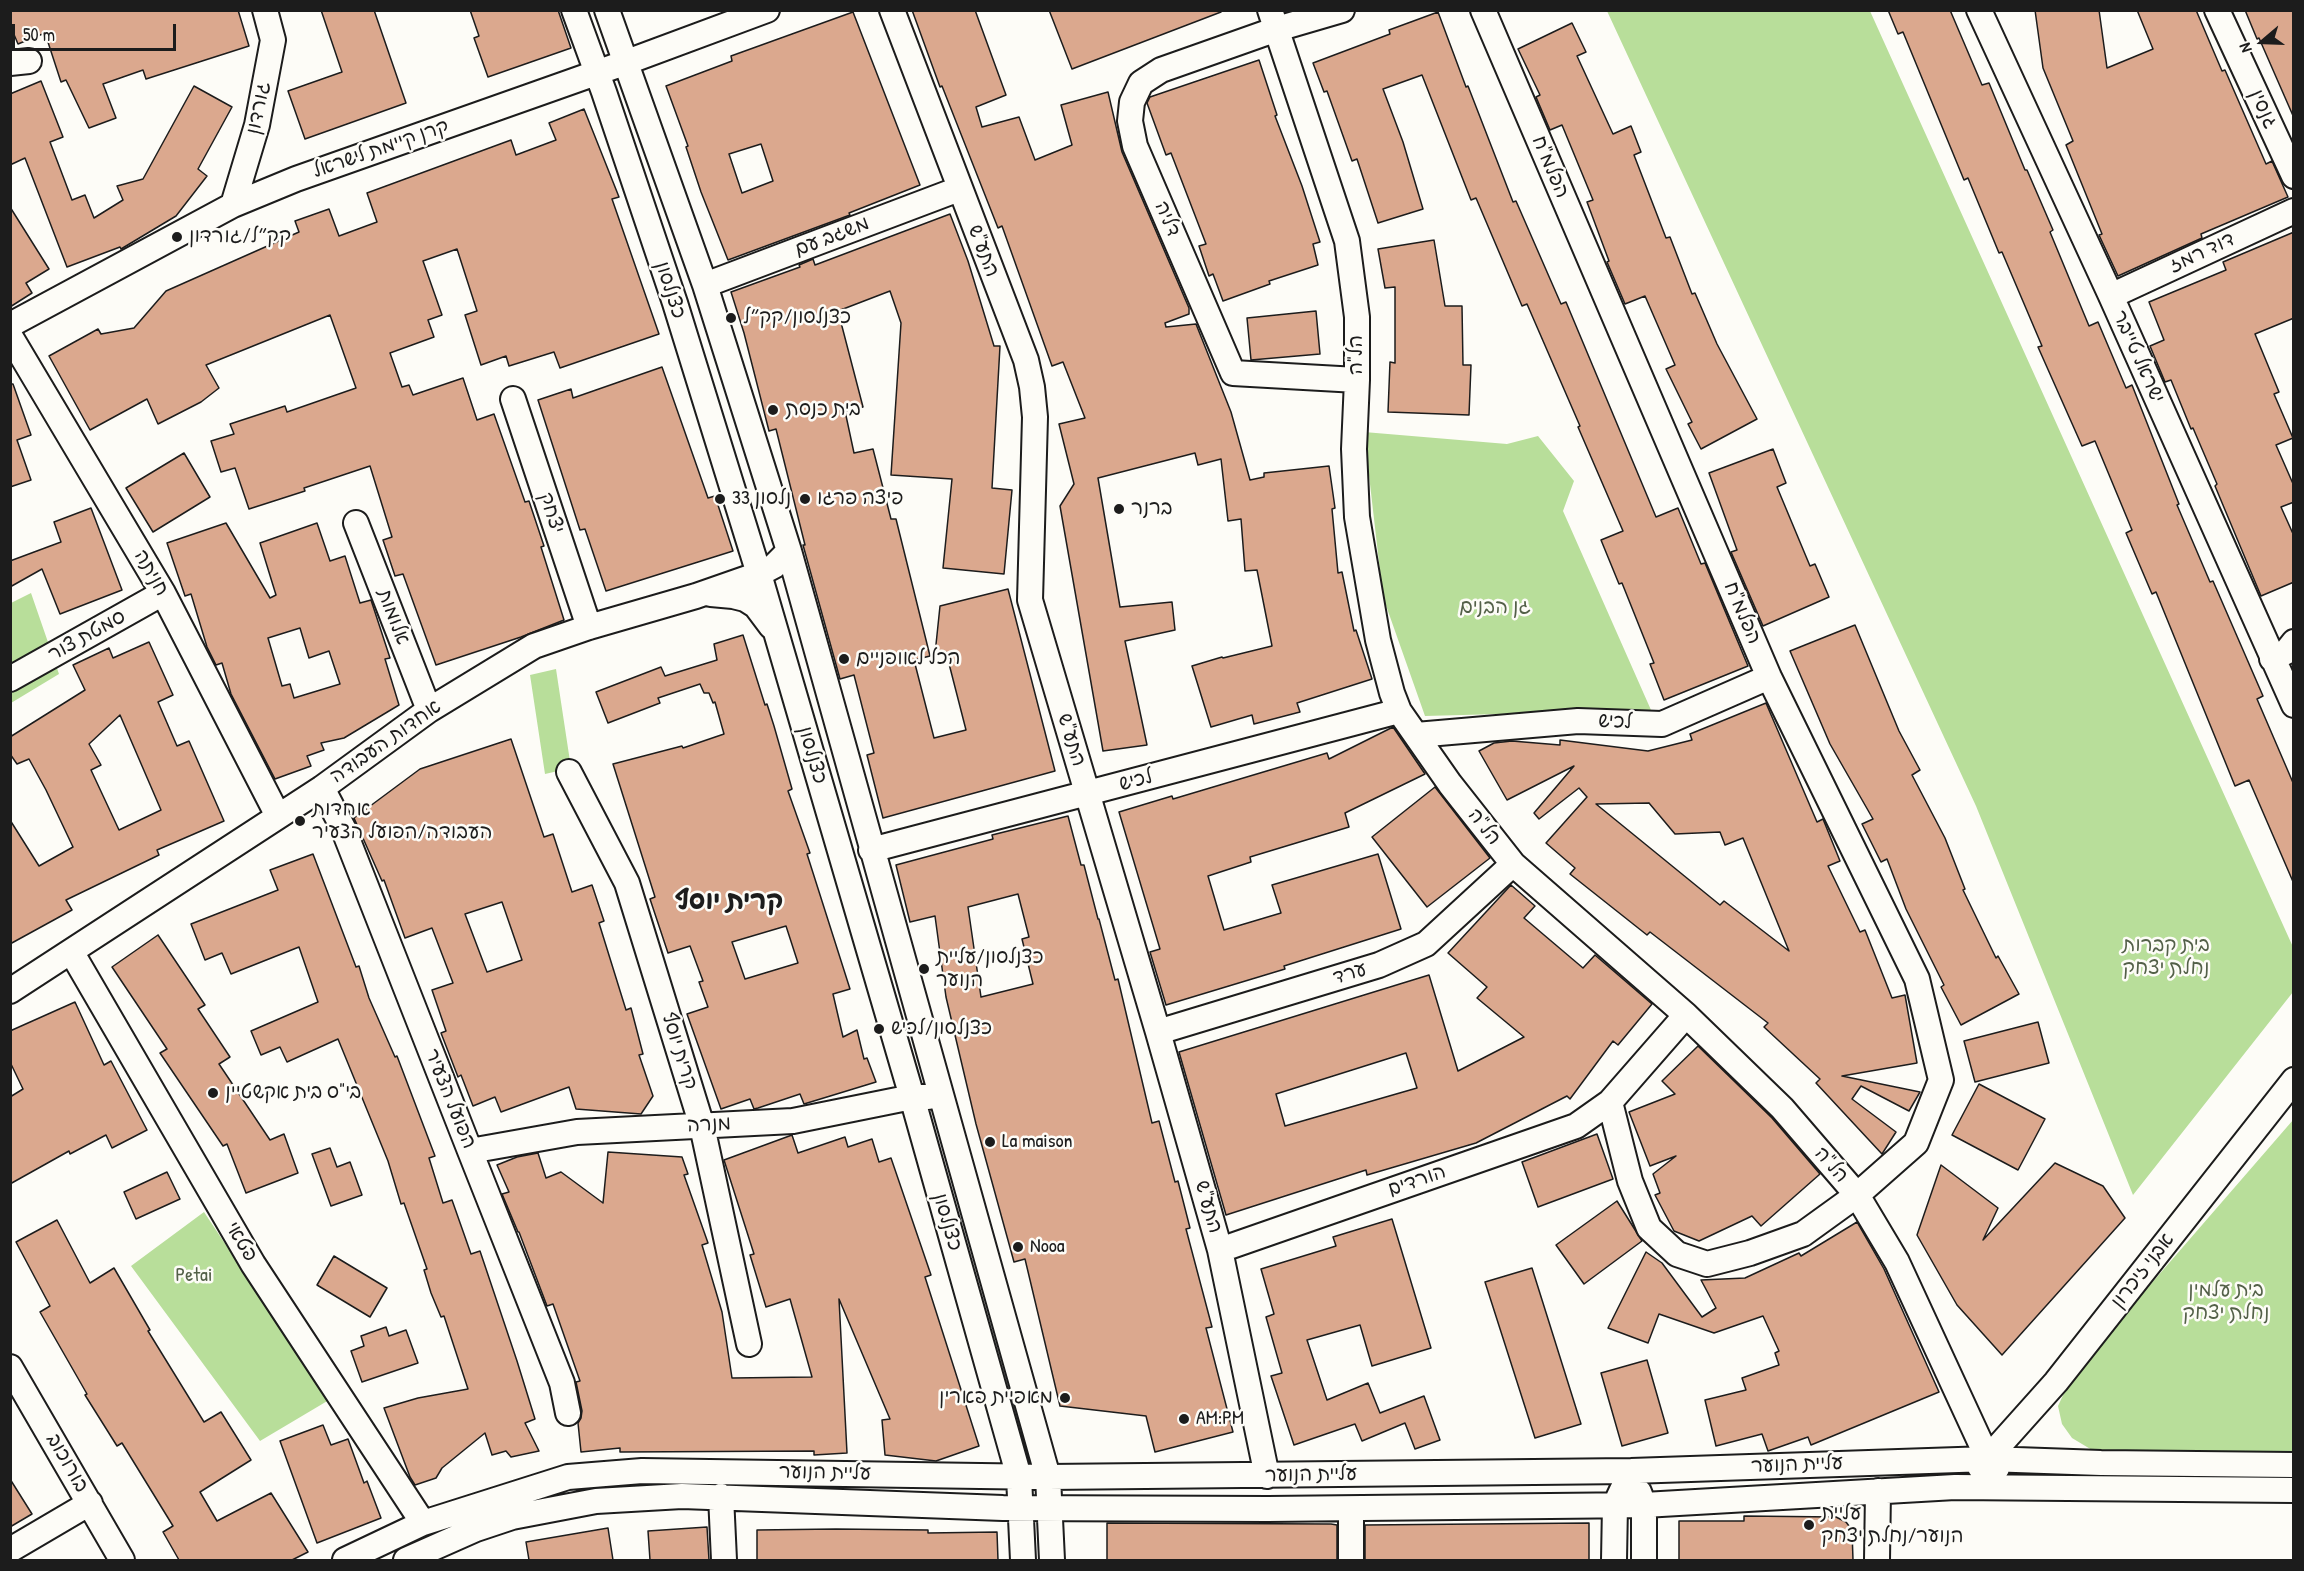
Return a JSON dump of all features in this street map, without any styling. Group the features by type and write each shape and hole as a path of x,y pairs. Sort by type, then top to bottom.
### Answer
{"street":[{"name":"גורדון","path":"233,205 257,124 273,40 265,10"},
{"name":"כצנלסון","path":"574,10 675,303 759,574 912,1097 1019,1477 1023,1560"},
{"name":"כצנלסון","path":"607,10 705,285 789,551 1048,1477 1052,1560"},
{"name":"קרן קיימת לישראל","path":"10,325 233,205 296,179 597,73 767,10"},
{"name":"התע\"ש","path":"892,10 1026,360 1035,417 1029,600 1158,1032 1220,1250 1267,1476"},
{"path":"1273,20 1342,10"},
{"name":"הפלמ\"ח","path":"1483,10 1769,676 1917,979 1941,1080 1916,1143 1857,1195"},
{"name":"ישראל טייבר","path":"1979,10 2111,296 2294,705"},
{"name":"גנסין","path":"2217,10 2294,176"},
{"name":"דליה","path":"1273,20 1161,70 1141,83 1132,102 1130,121 1135,146 1233,373 1357,381"},
{"name":"הל\"ה","path":"1273,20 1347,242 1356,316 1357,381 1354,449 1357,517 1378,640 1399,711 1450,784 1513,864 1686,1015 1782,1108 1857,1195 1897,1262 1988,1459 2018,1487"},
{"name":"משגב עם","path":"705,285 959,189"},
{"name":"דוד רמז","path":"2111,296 2294,211"},
{"name":"חניתה","path":"10,336 163,593 278,816"},
{"name":"יצחק","path":"513,399 589,627"},
{"name":"אלומות","path":"356,523 429,710"},
{"name":"אחדות העבודה","path":"10,991 72,953 322,788 429,710 534,646 759,574 774,566 789,551"},
{"name":"סמטת צור","path":"10,679 163,593"},
{"path":"696,596 722,594 745,599 765,615 776,635"},
{"path":"2272,659 2286,652 2294,642"},
{"name":"לכיש","path":"1416,735 1578,721 1662,724 1769,676"},
{"name":"לכיש","path":"872,850 1399,711"},
{"name":"קרית יוסף","path":"569,772 627,883 702,1126 749,1344"},
{"name":"הפועל הצעיר","path":"322,788 343,828 562,1383 568,1413"},
{"name":"ערד","path":"1158,1032 1379,965 1425,944 1513,864"},
{"name":"פטאי","path":"72,953 253,1264 423,1523"},
{"name":"הורדים","path":"1220,1250 1576,1126 1610,1102 1686,1015"},
{"name":"אבני זיכרון","path":"1955,1487 1988,1459 2055,1382 2294,1080"},
{"name":"מנרה","path":"470,1151 577,1132 793,1121 912,1097 930,1097 944,1107"},
{"path":"1610,1102 1630,1181 1649,1228 1677,1254 1707,1264 1750,1253 1803,1234 1857,1195"},
{"name":"בורוכוב","path":"10,1367 122,1560"},
{"name":"עליית הנוער","path":"345,1560 423,1523 568,1477 642,1471 1048,1477 1631,1471 1988,1459 2294,1465"},
{"path":"1614,1560 1615,1505 1631,1471"},
{"path":"1631,1471 1644,1505 1644,1560"},
{"name":"עליית הנוער","path":"406,1560 476,1529 512,1517 596,1501 721,1496 1022,1508 1345,1509 1644,1505 1955,1487 2294,1490"},
{"path":"1876,1560 1878,1491"},
{"path":"721,1496 724,1560"},
{"path":"10,1550 90,1503"},
{"path":"1339,1560 1345,1509"},
{"path":"1345,1509 1351,1560"}],"green space":[{"name":"בית קברות נחלת יצחק","path":"1607,11 1870,11 2293,947 2293,992 2133,1195 1976,806"},
{"name":"גן הבנים","path":"1364,432 1507,444 1538,436 1574,481 1563,511 1651,710 1425,716 1383,597"},
{"path":"31,593 59,674 11,703 11,603"},
{"path":"556,669 571,768 545,774 530,675"},
{"name":"בית עלמין נחלת יצחק","path":"2293,1120 2293,1453 2097,1453 2072,1438 2062,1424 2058,1406 2065,1391 2124,1315"},
{"name":"Petai","path":"204,1212 329,1400 260,1441 131,1266"}],"building":[{"path":"10,10 238,10 249,46 146,79 143,70 103,84 116,118 89,128 66,80 61,82 45,33 18,44 10,25"},
{"path":"321,10 374,10 406,103 305,139 288,91 342,72"},
{"path":"470,10 558,10 571,48 488,77 474,38 479,36"},
{"path":"912,10 975,10 1006,95 976,107 982,127 1019,117 1035,160 1072,145 1061,105 1108,92 1122,152 1189,308 1189,314 1165,323 1166,327 1196,324 1231,412 1250,480 1264,477 1264,473 1329,466 1335,508 1332,509 1338,573 1342,572 1354,631 1356,630 1372,679 1297,703 1300,712 1254,724 1252,715 1211,727 1192,666 1272,646 1257,570 1245,571 1241,519 1228,521 1221,459 1198,465 1195,453 1098,478 1120,607 1172,602 1175,630 1125,641 1147,745 1103,751 1060,506 1074,484 1059,424 1085,418 1063,362 1052,366 1002,226 998,228 942,86 940,87"},
{"path":"1049,10 1221,10 1221,12 1072,69"},
{"path":"1888,10 1950,10 1982,85 1989,83 2053,230 2050,232 2089,326 2098,322 2126,388 2132,385 2179,504 2177,505 2263,696 2257,699 2294,785 2294,884 2249,780 2235,786 2156,592 2152,594 2126,533 2132,530 2095,441 2082,446 2038,347 2042,346 2002,252 1999,253 1968,178 1964,180 1903,32 1898,34"},
{"path":"2035,10 2099,10 2107,68 2153,49 2137,10 2196,10 2266,164 2272,161 2288,197 2201,234 2202,238 2118,276 2099,235 2102,234 2066,145 2073,141 2043,68"},
{"path":"2245,10 2294,10 2294,118 2259,38 2257,39"},
{"path":"853,12 920,185 849,213 850,215 728,260 701,192 686,147 688,146 666,86 732,61 731,56","holes":["761,144 773,181 742,193 729,154"]},
{"path":"1438,12 1513,202 1516,201 1561,304 1566,302 1656,517 1678,508 1701,564 1705,563 1748,666 1664,700 1650,664 1654,663 1622,583 1619,584 1601,540 1623,531 1527,304 1522,306 1476,198 1471,200 1422,75 1383,89 1403,142 1423,209 1378,223 1357,159 1352,161 1327,91 1324,92 1313,63 1390,34 1389,30"},
{"path":"1572,23 1586,52 1577,56 1613,134 1631,126 1641,152 1634,155 1666,238 1670,237 1692,294 1695,293 1717,344 1757,419 1701,449 1688,424 1692,422 1666,369 1675,365 1645,296 1625,304 1607,262 1609,261 1587,202 1593,200 1562,125 1550,130 1536,97 1540,95 1518,49"},
{"path":"1259,60 1277,115 1275,116 1302,186 1320,242 1313,244 1318,265 1269,281 1270,284 1223,301 1213,274 1209,276 1199,246 1206,244 1171,153 1166,155 1147,103 1150,97"},
{"path":"41,81 63,137 50,142 72,200 85,195 94,218 123,200 117,186 143,179 194,86 232,107 198,169 207,176 176,216 121,249 120,247 67,267 25,158 10,165 10,94"},
{"path":"584,109 619,197 612,199 659,334 560,368 554,352 509,366 506,356 481,365 465,315 477,311 457,249 423,261 442,315 428,320 434,337 390,353 402,387 409,385 413,395 463,378 477,420 494,414 525,502 529,501 564,620 436,665 403,574 395,576 383,540 392,537 370,466 249,509 235,468 221,472 211,441 234,434 230,424 285,406 287,412 356,388 330,315 206,365 219,388 201,402 158,424 147,399 90,430 49,356 98,329 101,334 134,328 166,291 299,232 295,221 329,209 339,236 377,222 367,193 511,140 516,155 556,140 549,123"},
{"path":"10,207 49,269 26,283 32,293 10,307"},
{"path":"950,214 968,261 994,346 1000,346 992,488 1012,490 1004,574 943,568 952,479 891,475 901,323 890,291 838,311 863,407 845,411 854,453 873,449 891,519 896,519 930,656 914,660 934,738 966,730 946,652 935,654 940,606 1008,589 1055,771 883,818 867,755 874,753 854,675 840,679 803,545 805,545 776,429 769,431 731,292 800,267 799,265 813,259 815,265"},
{"path":"2294,232 2294,318 2255,334 2279,392 2274,394 2293,438 2276,445 2294,486 2294,502 2281,507 2294,536 2294,582 2261,596 2193,428 2191,429 2171,380 2165,382 2150,346 2164,340 2149,302 2226,270 2223,262"},
{"path":"1434,240 1445,306 1462,306 1463,365 1471,365 1469,415 1388,412 1390,362 1395,363 1395,287 1385,288 1378,249"},
{"path":"1316,311 1320,354 1251,360 1247,318"},
{"path":"662,367 708,498 715,496 733,551 606,591 585,529 580,530 538,400 571,389 573,398"},
{"path":"10,384 13,384 31,435 17,440 31,480 10,487"},
{"path":"1773,449 1786,483 1777,487 1810,566 1815,564 1829,597 1763,626 1731,552 1737,550 1709,473"},
{"path":"184,453 210,497 153,532 126,488"},
{"path":"91,508 122,590 60,614 42,569 10,587 10,561 61,542 54,522"},
{"path":"226,523 270,598 276,595 260,543 317,523 330,561 345,556 360,603 371,600 390,658 385,659 399,705 344,738 321,743 324,750 307,756 311,766 275,779 231,694 222,663 216,665 207,647 191,594 185,596 167,543","holes":["300,628 309,658 329,651 340,684 294,698 290,684 282,686 268,638"]},
{"path":"1855,625 1899,731 1920,770 1912,775 1945,838 1965,889 1963,890 1996,958 1998,956 2019,994 1961,1025 1906,909 1887,859 1881,862 1862,824 1873,819 1830,744 1790,651"},
{"path":"743,635 774,726 792,789 788,791 810,853 807,854 850,989 833,994 843,1037 857,1030 864,1059 867,1058 876,1082 804,1104 800,1094 754,1109 750,1099 721,1109 687,1014 708,1007 699,982 703,981 690,946 668,953 650,899 655,897 613,764 682,746 683,748 724,734 715,702 713,703 709,693 704,693 700,684 658,698 660,703 608,723 596,692 661,667 665,676 717,660 714,644","holes":["786,926 798,963 745,979 732,942"]},
{"path":"149,642 173,695 158,702 177,746 189,741 224,821 157,850 159,855 66,900 72,910 10,944 10,820 39,866 73,847 29,759 17,764 10,754 10,737 85,690 73,665 109,648 113,658","holes":["120,715 161,810 119,830 91,770 101,765 89,744"]},
{"path":"1766,703 1817,822 1823,819 1840,861 1828,866 1860,932 1865,930 1892,998 1905,995 1917,1063 1842,1076 1920,1092 1909,1111 1861,1086 1852,1099 1896,1132 1882,1154 1816,1083 1820,1079 1764,1027 1768,1023 1650,932 1647,935 1570,874 1575,868 1546,843 1587,797 1579,788 1539,819 1534,813 1574,766 1507,800 1479,751 1494,743 1512,741 1560,745 1560,740 1648,751 1692,740 1690,734","holes":["1649,803 1675,834 1720,832 1725,845 1743,838 1789,951 1724,901 1720,905 1596,804"]},
{"path":"1393,727 1425,774 1345,813 1349,827 1250,857 1251,862 1208,876 1224,930 1281,913 1272,885 1378,854 1401,929 1284,966 1285,969 1166,1005 1150,952 1160,949 1119,812 1172,796 1173,799 1327,753 1329,759"},
{"path":"511,739 544,837 553,834 572,892 592,885 604,921 599,923 626,1010 631,1008 643,1054 639,1055 653,1096 641,1114 576,1109 569,1087 501,1112 495,1097 473,1106 461,1075 458,1077 441,1033 446,1031 432,990 453,983 432,928 405,938 384,880 382,881 354,818 420,769","holes":["502,902 522,960 487,972 465,914"]},
{"path":"1435,787 1490,858 1427,907 1372,837"},
{"path":"1068,816 1081,865 1084,865 1115,980 1118,979 1152,1123 1159,1121 1175,1182 1178,1181 1190,1228 1186,1229 1212,1327 1206,1328 1233,1432 1155,1452 1146,1416 1060,1406 1025,1259 1014,1262 976,1124 946,997 935,916 910,922 896,865 993,839 992,835","holes":["1018,894 1029,937 1022,939 1033,984 981,997 968,907"]},
{"path":"313,854 356,967 359,966 369,998 395,1057 397,1056 435,1156 429,1158 443,1203 452,1200 471,1254 480,1251 535,1419 525,1423 539,1451 511,1457 506,1451 492,1455 485,1433 442,1468 436,1478 415,1485 384,1408 418,1398 468,1389 444,1316 441,1317 431,1293 424,1270 427,1269 404,1203 401,1204 388,1161 338,1039 287,1062 280,1047 261,1055 251,1031 318,1002 299,947 231,974 222,953 205,960 191,924 278,890 270,870"},
{"path":"1511,885 1535,906 1524,918 1583,968 1595,955 1652,1004 1618,1045 1613,1041 1570,1099 1567,1096 1476,1143 1367,1175 1366,1170 1226,1215 1179,1052 1429,975 1458,1071 1524,1037 1477,998 1487,987 1448,953","holes":["1406,1053 1417,1088 1285,1126 1276,1094"]},
{"path":"158,935 205,1005 198,1009 230,1057 219,1064 270,1140 284,1134 298,1173 246,1193 227,1144 223,1146 160,1053 167,1049 112,967"},
{"path":"75,1002 104,1065 111,1061 147,1130 112,1148 106,1135 70,1154 69,1151 10,1184 10,1097 23,1089 10,1062 10,1031"},
{"path":"2038,1022 2049,1063 1975,1082 1964,1041"},
{"path":"1698,1046 1772,1118 1820,1174 1761,1226 1752,1216 1699,1241 1674,1231 1655,1195 1660,1193 1653,1174 1676,1156 1650,1166 1629,1112 1675,1094 1662,1081"},
{"path":"1979,1084 2045,1119 2018,1170 1952,1135"},
{"path":"1597,1134 1613,1179 1538,1207 1522,1162"},
{"path":"792,1135 798,1153 845,1137 848,1147 872,1139 879,1162 891,1158 931,1275 925,1277 979,1446 936,1461 885,1455 882,1420 890,1419 839,1299 847,1453 814,1455 814,1451 620,1452 620,1448 581,1452 578,1423 582,1411 576,1382 580,1381 553,1304 547,1306 502,1194 509,1192 497,1165 517,1157 538,1153 546,1178 561,1172 603,1203 608,1152 682,1157 688,1174 684,1175 708,1243 702,1245 722,1312 732,1378 812,1377 790,1299 766,1307 750,1255 754,1254 724,1160"},
{"path":"330,1148 337,1167 350,1162 362,1195 331,1206 312,1154"},
{"path":"2055,1163 2103,1186 2125,1218 2002,1355 1957,1305 1917,1235 1941,1165 1998,1208 1983,1240"},
{"path":"167,1172 180,1199 136,1219 124,1192"},
{"path":"1617,1201 1642,1241 1584,1284 1556,1245"},
{"path":"1392,1219 1431,1348 1372,1366 1360,1325 1307,1340 1327,1400 1368,1383 1380,1413 1424,1396 1440,1440 1415,1449 1405,1423 1362,1441 1355,1424 1294,1445 1271,1376 1282,1373 1266,1317 1274,1314 1261,1269 1336,1246 1333,1237"},
{"path":"57,1220 90,1283 114,1268 150,1330 148,1331 204,1422 221,1412 251,1460 200,1492 217,1521 271,1493 308,1552 292,1560 179,1560 163,1532 173,1526 122,1443 117,1446 85,1395 87,1394 40,1312 50,1306 16,1242"},
{"path":"1857,1222 1884,1269 1939,1392 1811,1445 1808,1437 1768,1451 1762,1434 1716,1446 1705,1400 1746,1390 1742,1378 1779,1365 1775,1353 1779,1351 1763,1316 1714,1333 1659,1314 1648,1343 1608,1328 1646,1252 1662,1263 1702,1317 1716,1308 1701,1280 1745,1278 1799,1253 1801,1256"},
{"path":"334,1256 387,1288 370,1317 317,1285"},
{"path":"1532,1268 1581,1424 1535,1438 1485,1282"},
{"path":"386,1327 389,1336 406,1330 418,1363 362,1382 351,1351 364,1346 361,1336"},
{"path":"1647,1360 1668,1433 1622,1446 1601,1373"},
{"path":"323,1425 331,1445 348,1439 364,1483 367,1481 381,1518 317,1543 280,1441"},
{"path":"10,1479 32,1514 10,1527"},
{"path":"1744,1516 1836,1517 1846,1522 1852,1530 1853,1560 1679,1560 1679,1521 1744,1521"},
{"path":"1107,1523 1331,1524 1337,1525 1337,1560 1107,1560"},
{"path":"1589,1523 1589,1560 1365,1560 1365,1525"},
{"path":"707,1527 709,1560 650,1560 648,1531"},
{"path":"608,1528 613,1560 529,1560 526,1542"},
{"path":"757,1530 928,1530 928,1533 997,1532 998,1560 757,1560"}],"place":[{"name":"קק״ל/גורדון","path":"177,237"},
{"name":"כצנלסון/קק״ל","path":"731,318"},
{"name":"בית כנסת","path":"773,410"},
{"name":"נלסון 33","path":"720,499"},
{"name":"פיצה פרגו","path":"805,499"},
{"name":"ברנר","path":"1119,509"},
{"name":"הכל לאופניים","path":"844,659"},
{"name":"אחדות העבודה/הפועל הצעיר","path":"300,821"},
{"name":"כצנלסון/עליית הנוער","path":"924,969"},
{"name":"כצנלסון/לכיש","path":"879,1029"},
{"name":"בי\"ס בית אקשטיין","path":"213,1093"},
{"name":"La maison","path":"990,1142"},
{"name":"Nooa","path":"1018,1247"},
{"name":"מאפיית פארין","path":"1065,1398"},
{"name":"AM:PM","path":"1184,1419"},
{"name":"עליית הנוער/נחלת יצחק","path":"1809,1525"}],"district":[{"name":"קרית יוסף","path":"729,902"}]}
